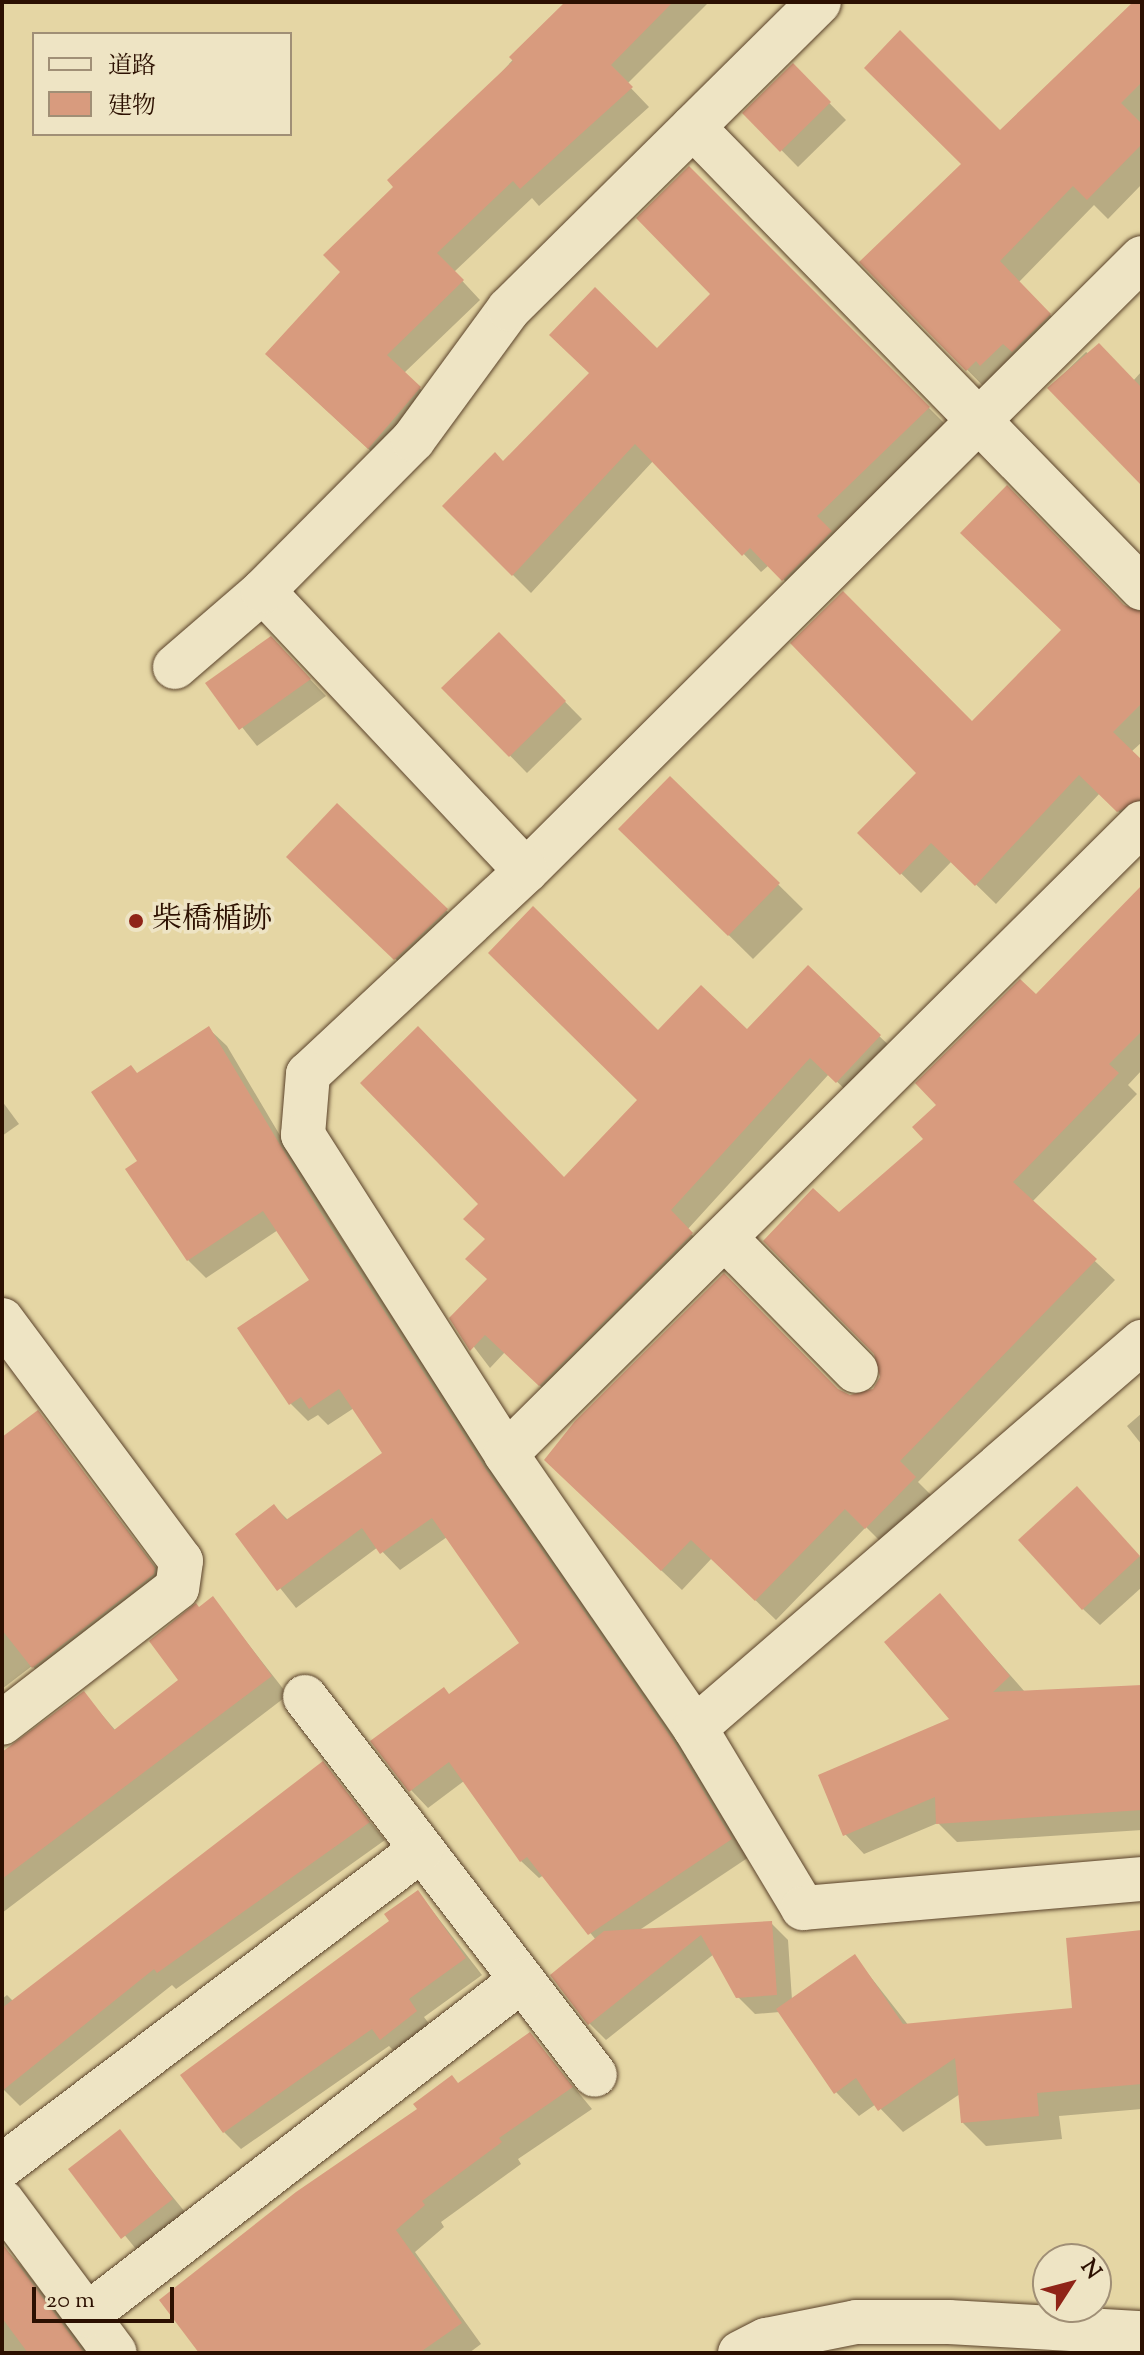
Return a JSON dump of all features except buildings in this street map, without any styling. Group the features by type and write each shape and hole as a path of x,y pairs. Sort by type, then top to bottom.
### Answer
{"street":[{"path":"175,667 263,591 413,440 509,309 819,2"},
{"path":"693,127 980,418 1142,588"},
{"path":"1142,258 526,871 308,1074 303,1135 506,1454 695,1728 803,1908 1142,1879"},
{"path":"263,591 526,871"},
{"path":"506,1454 1142,823"},
{"path":"726,1239 856,1371"},
{"path":"2,1320 16,1368 181,1561 177,1588 2,1723"},
{"path":"695,1728 1142,1342"},
{"path":"305,1697 595,2075"},
{"path":"2,2166 421,1850"},
{"path":"87,2315 522,1980"},
{"path":"2,2201 115,2353"},
{"path":"740,2353 766,2340 856,2322 949,2322 1142,2333"}],"place":[{"name":"柴橋楯跡","path":"136,921"}]}
